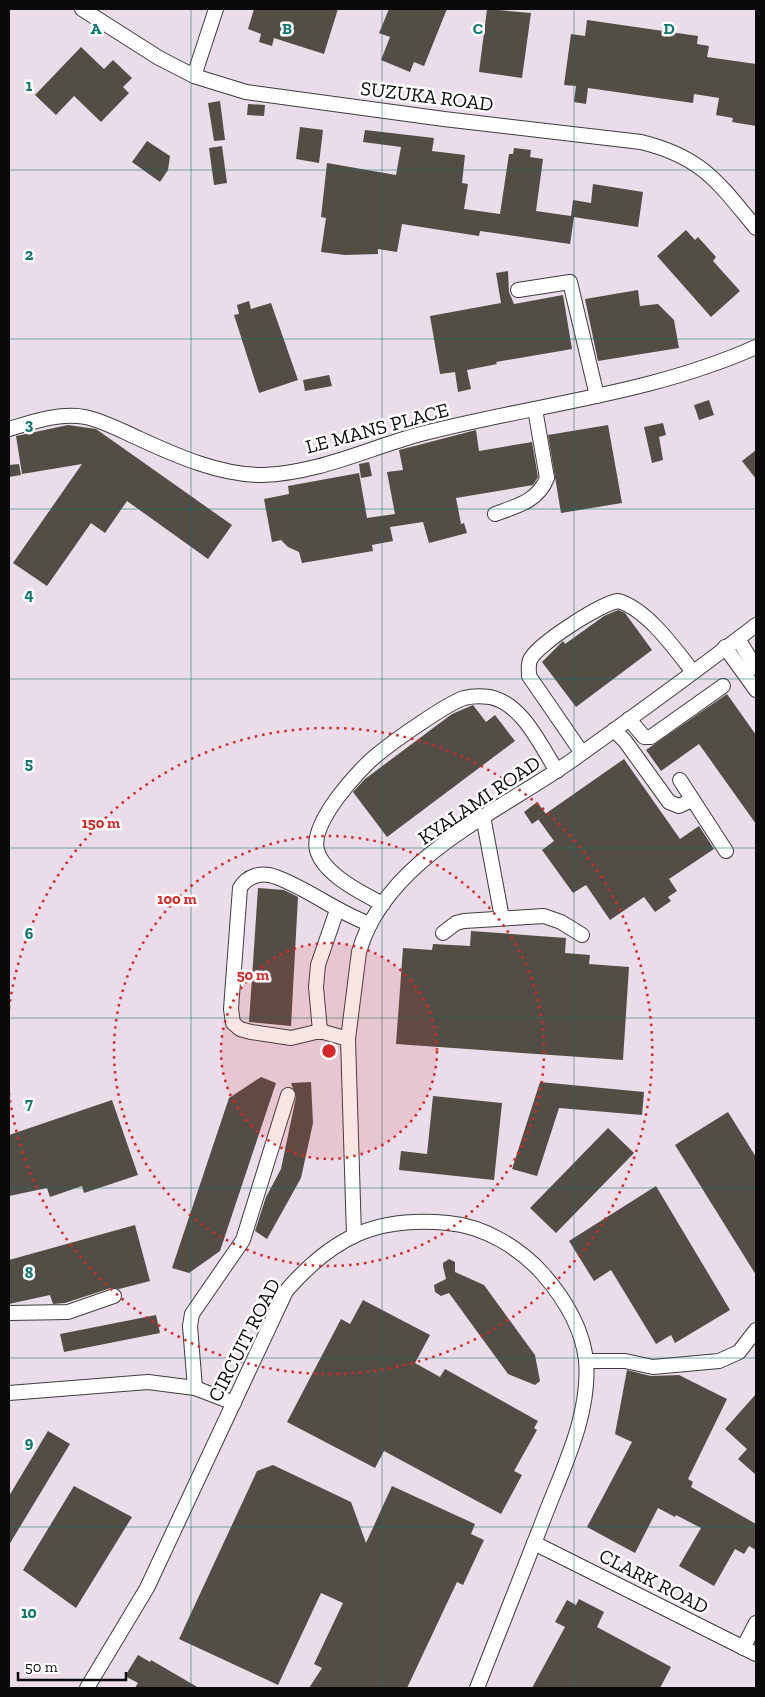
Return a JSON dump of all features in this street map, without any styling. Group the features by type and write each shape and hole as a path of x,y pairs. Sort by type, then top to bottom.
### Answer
{"lane":[{"name":"SUZUKA ROAD","path":"82,9 160,58 194,76 246,92 444,119 641,142 667,148 694,161 722,188 756,228"},
{"path":"194,76 216,9"},
{"path":"518,290 570,282 597,396"},
{"name":"LE MANS PLACE","path":"9,429 62,417 86,417 194,462 222,469 262,475 300,469 418,435 597,396 706,368 756,347"},
{"path":"495,514 529,501 536,496 547,478 535,409"},
{"path":"582,753 530,676 530,661 540,648 605,605 618,601 636,609 668,641 693,672"},
{"name":"KYALAMI ROAD","path":"354,1236 348,1039 359,952 370,924 383,904 396,887 442,844 483,816 557,771 756,624"},
{"path":"738,639 756,668"},
{"path":"725,647 756,690"},
{"path":"628,719 644,737 651,738 724,686"},
{"path":"383,904 353,889 327,867 317,850 318,830 340,796 378,754 463,698 476,696 490,697 515,708 557,771"},
{"path":"614,730 625,741 669,802 679,806 692,800"},
{"path":"680,780 726,851"},
{"path":"483,816 502,918"},
{"path":"348,1039 320,1031 308,1036 291,1038 250,1032 240,1029 233,1023 230,1009 240,888 244,881 252,876 275,876 337,910 370,924"},
{"path":"320,1031 316,987 318,965 337,910"},
{"path":"444,933 456,923 464,920 544,916 561,922 582,935"},
{"path":"195,1388 190,1326 192,1314 243,1240 288,1095"},
{"name":"CIRCUIT ROAD","path":"87,1688 147,1588 286,1291 309,1265 330,1248 354,1236 393,1222 426,1221 455,1224 484,1233 507,1244 531,1261 566,1305 583,1343 586,1361 581,1416 477,1688"},
{"path":"9,1313 68,1312 114,1296"},
{"path":"586,1361 625,1361 653,1367 719,1361 739,1352 756,1330"},
{"path":"9,1393 148,1382 195,1388 234,1403"},
{"name":"CLARK ROAD","path":"534,1543 756,1654"},
{"path":"743,1648 756,1623"}],"shaded area":[{"path":"9,9 756,9 756,1688 9,1688"}],"building":[{"path":"254,9 338,9 324,54 274,38 272,46 259,42 261,34 248,29"},
{"path":"389,9 447,9 424,66 414,62 410,72 381,60 390,37 379,33"},
{"path":"487,9 531,13 522,78 479,72"},
{"path":"587,20 698,36 697,44 709,46 707,57 756,64 756,126 732,122 733,118 716,115 719,98 694,94 693,103 588,88 586,104 574,102 576,86 564,85 571,34 585,36"},
{"path":"81,47 104,69 113,60 132,78 123,87 129,93 101,122 74,96 56,115 35,95"},
{"path":"220,101 225,140 214,141 208,103"},
{"path":"248,104 265,105 264,116 247,115"},
{"path":"300,127 323,130 319,163 296,159"},
{"path":"365,130 434,138 432,151 465,155 462,183 468,184 464,209 500,214 509,154 513,154 514,148 531,150 530,157 543,159 536,211 571,216 573,200 591,203 593,184 643,192 638,227 574,217 570,244 480,231 479,236 402,224 397,252 378,249 378,254 345,255 321,252 326,218 321,217 327,163 396,175 401,147 363,142"},
{"path":"147,141 170,156 168,170 160,182 132,162"},
{"path":"222,146 227,183 214,185 209,148"},
{"path":"686,230 695,240 698,237 716,257 713,261 740,291 711,317 657,256"},
{"path":"508,271 509,292 514,304 563,295 572,349 496,362 497,364 467,370 471,389 458,392 455,372 440,374 430,316 501,303 496,273"},
{"path":"638,290 640,306 658,304 674,320 679,348 598,361 585,299"},
{"path":"249,301 251,309 271,303 298,380 259,393 234,315 239,314 237,305"},
{"path":"329,375 332,386 305,391 303,380"},
{"path":"709,400 714,415 699,420 694,405"},
{"path":"663,423 666,435 659,437 663,460 652,463 644,427"},
{"path":"68,425 96,429 232,525 208,559 127,501 105,533 91,523 47,586 13,563 82,464 22,474 16,436"},
{"path":"608,425 622,503 561,513 548,435"},
{"path":"476,430 479,451 532,442 538,477 533,485 456,498 461,524 464,523 467,533 429,543 423,522 390,527 393,541 372,545 373,551 302,563 299,552 288,547 281,540 272,542 264,499 289,494 288,486 359,473 367,518 395,514 387,472 403,470 399,450"},
{"path":"756,450 756,479 742,461"},
{"path":"369,462 372,476 361,478 359,464"},
{"path":"19,464 21,475 9,477 9,465"},
{"path":"618,610 625,613 652,650 576,707 542,662 563,641 565,644 604,616"},
{"path":"727,694 756,735 756,824 699,744 661,771 646,750"},
{"path":"473,705 486,722 495,715 515,741 387,837 353,792 365,779 452,714"},
{"path":"624,759 680,839 699,826 714,849 669,879 677,891 668,897 671,901 655,912 644,897 610,920 586,885 573,893 542,850 554,841 538,819"},
{"path":"537,802 546,814 532,824 524,812"},
{"path":"258,888 284,890 298,897 291,1026 249,1022"},
{"path":"471,931 566,938 565,953 590,955 589,964 629,967 623,1060 396,1044 403,948 432,950 433,944 470,946"},
{"path":"261,1077 276,1083 220,1251 189,1273 172,1268 229,1098"},
{"path":"311,1082 313,1123 301,1178 267,1239 255,1231 266,1197 281,1169 296,1097 291,1083"},
{"path":"540,1082 644,1092 642,1115 559,1108 537,1176 512,1169"},
{"path":"433,1096 502,1103 494,1180 399,1170 401,1151 427,1154"},
{"path":"112,1100 138,1175 84,1193 82,1186 50,1197 47,1188 9,1196 9,1135"},
{"path":"728,1112 756,1157 756,1275 675,1145"},
{"path":"608,1128 634,1153 556,1233 530,1208"},
{"path":"656,1186 730,1310 675,1343 671,1335 656,1344 611,1270 594,1281 569,1241"},
{"path":"135,1225 150,1281 119,1289 111,1288 65,1303 53,1304 50,1295 9,1304 9,1260"},
{"path":"449,1259 455,1262 455,1272 484,1285 535,1355 540,1381 535,1385 508,1374 449,1293 441,1296 435,1292 434,1285 446,1279 443,1263"},
{"path":"363,1300 430,1335 415,1363 440,1377 445,1369 538,1421 534,1428 537,1430 514,1471 522,1475 501,1514 384,1451 375,1468 287,1422 341,1319 350,1324"},
{"path":"156,1315 160,1333 64,1352 60,1334"},
{"path":"627,1370 651,1376 679,1375 727,1399 688,1479 693,1482 691,1487 756,1524 756,1550 749,1546 744,1554 735,1549 714,1586 679,1566 701,1528 676,1515 675,1517 658,1508 635,1553 587,1527 632,1442 615,1434"},
{"path":"756,1394 756,1475 738,1459 747,1449 725,1429"},
{"path":"48,1431 70,1444 9,1545 9,1496"},
{"path":"273,1465 351,1502 366,1543 392,1486 475,1524 471,1534 484,1540 463,1585 457,1582 407,1688 309,1688 322,1668 314,1664 343,1603 321,1593 278,1685 179,1639 257,1471"},
{"path":"74,1486 132,1517 76,1608 23,1570"},
{"path":"579,1599 604,1612 597,1627 671,1667 660,1688 532,1688 565,1627 555,1622 567,1600 576,1605"},
{"path":"138,1655 150,1662 151,1660 199,1688 135,1688 138,1683 125,1676"}]}
